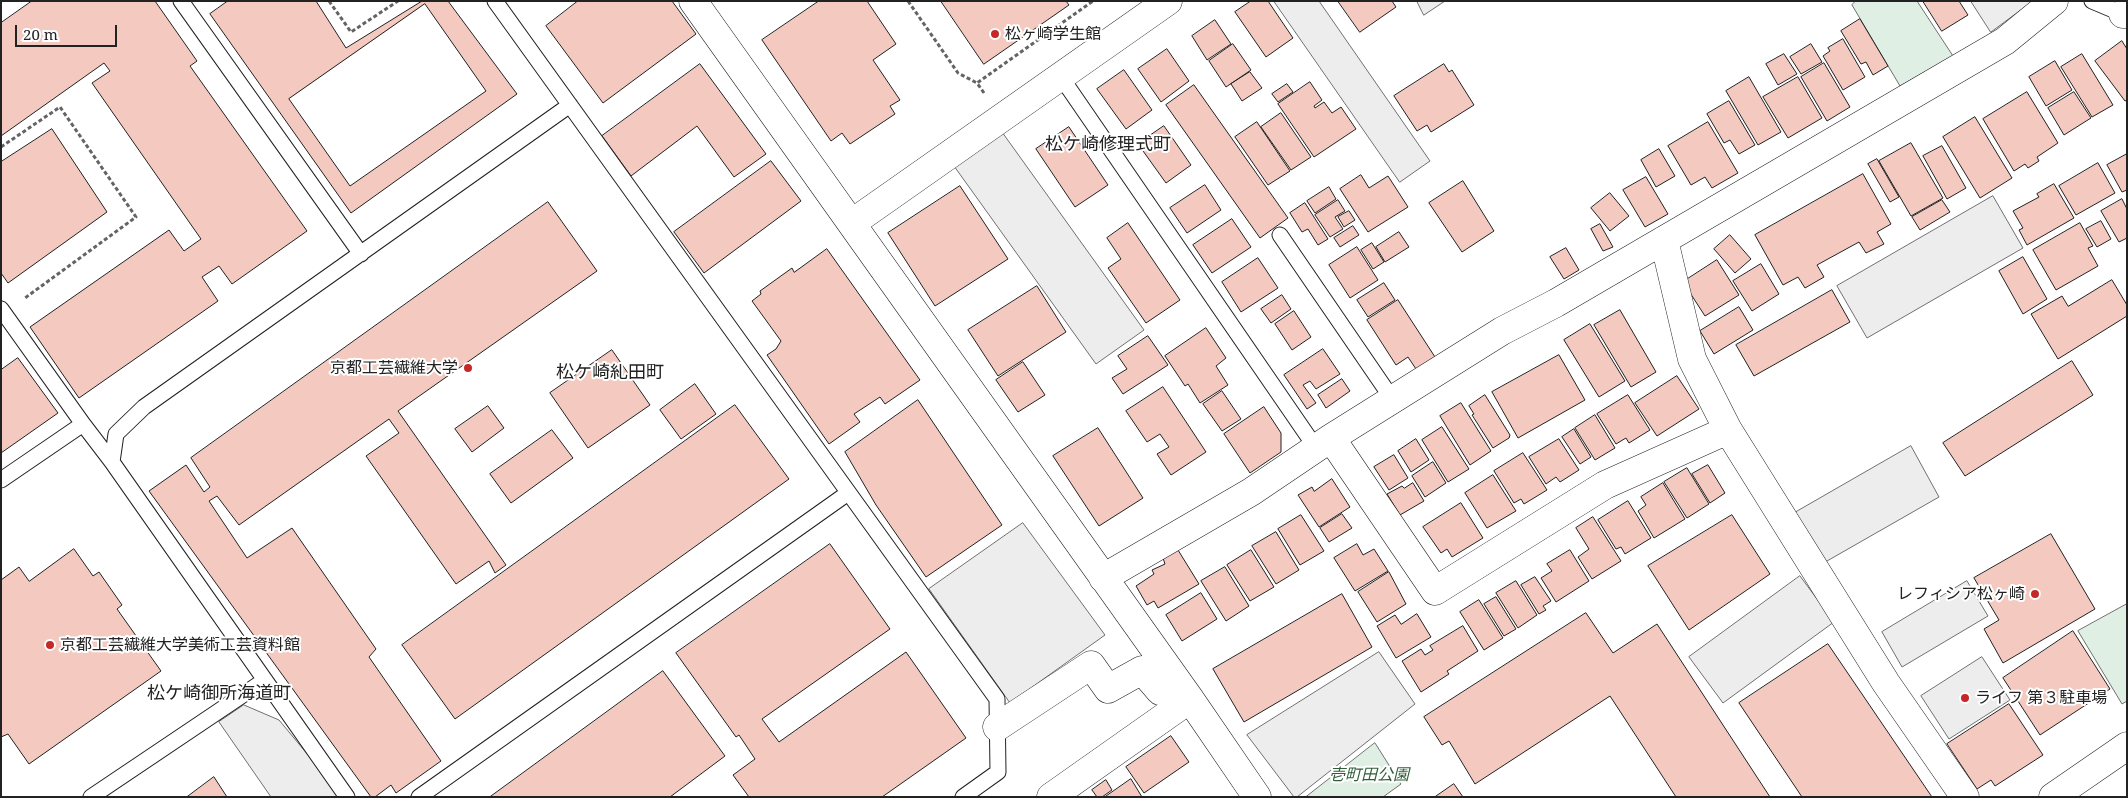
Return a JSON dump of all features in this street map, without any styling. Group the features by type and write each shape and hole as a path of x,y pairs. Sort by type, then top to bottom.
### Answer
{"street":[{"path":"693,1 1184,691 1257,797"},
{"path":"852,223 1168,1"},
{"path":"1103,578 1251,492 1323,443 1502,331 1556,303 2005,41 2054,1"},
{"path":"1664,240 1692,359 1728,430 1886,683 1965,797"},
{"path":"1323,443 1435,591 1605,485 1728,430"},
{"path":"997,727 1091,665 1108,689 1142,670 1160,692 1184,691"},
{"path":"1051,797 1184,691"},
{"path":"2053,797 2127,746"}],"lane":[{"path":"181,1 361,254"},
{"path":"495,1 996,700 998,772 963,797"},
{"path":"2092,1 2125,16"},
{"path":"1061,77 1323,443"},
{"path":"112,462 116,434 144,407 570,105"},
{"path":"1280,235 1392,400"},
{"path":"3,311 112,462 347,797"},
{"path":"1,480 83,424"},
{"path":"419,797 848,492"},
{"path":"91,797 265,680"}],"path":[{"path":"329,1 351,32 398,1"},
{"path":"908,1 958,73 977,83 1002,118"},
{"path":"977,83 1093,1"},
{"path":"1,147 60,108 136,217 3,311"}],"green space":[{"path":"1856,1 1917,1 1953,56 1900,86 1852,5"},
{"path":"2127,604 2127,701 2122,704 2078,631"},
{"name":"壱町田公園","path":"1375,743 1401,784 1383,797 1306,797"}],"shaded area":[{"path":"1274,1 1319,1 1430,161 1400,182"},
{"path":"1417,1 1445,1 1424,15"},
{"path":"1971,1 2033,1 1991,32"},
{"path":"1002,132 1144,330 1096,364 954,166"},
{"path":"1993,196 2023,248 1867,338 1837,286"},
{"path":"1911,446 1939,497 1820,565 1791,515"},
{"path":"1023,523 1105,635 1010,703 929,589"},
{"path":"1800,576 1834,622 1723,703 1689,657"},
{"path":"1967,581 1988,616 1902,667 1882,632"},
{"path":"1379,652 1415,704 1297,797 1294,797 1247,735"},
{"name":"ライフ 第３駐車場","path":"1982,657 2010,700 1949,739 1921,696"},
{"path":"244,705 279,720 343,797 271,797 219,722"}],"building":[{"path":"32,1 155,1 197,61 190,66 307,231 232,284 219,266 202,277 218,301 79,398 30,327 169,230 184,251 201,239 92,83 110,71 104,63 1,136 1,23"},
{"path":"228,1 316,1 346,48 422,1 448,1 517,94 351,213 210,14"},
{"path":"578,1 672,1 696,34 603,103 546,26"},
{"path":"819,1 867,1 896,44 873,60 900,100 890,106 895,114 850,144 842,133 831,141 762,40"},
{"name":"松ヶ崎学生館","path":"941,1 1066,1 1069,5 984,64"},
{"path":"1251,1 1268,1 1293,38 1266,57 1235,12"},
{"path":"1338,1 1392,1 1396,7 1360,32"},
{"path":"1923,1 1959,1 1968,15 1942,31"},
{"path":"425,4 486,91 350,186 289,99"},
{"path":"1860,19 1888,66 1873,75 1866,62 1861,64 1841,31"},
{"path":"1215,20 1231,44 1207,60 1192,36"},
{"path":"1843,39 1865,77 1843,90 1823,56 1830,51 1828,48"},
{"path":"2122,41 2127,49 2127,100 2125,101 2095,61"},
{"path":"1233,44 1251,70 1226,87 1209,61"},
{"path":"1811,44 1822,62 1801,74 1790,57"},
{"path":"1167,49 1189,81 1161,102 1138,69"},
{"path":"1784,54 1797,74 1778,85 1766,64"},
{"path":"2082,54 2113,105 2092,117 2061,67"},
{"path":"2055,61 2072,90 2046,106 2029,77"},
{"path":"1824,63 1850,107 1827,121 1801,77"},
{"path":"700,64 766,154 734,177 697,126 631,176 602,136"},
{"path":"1444,64 1449,72 1452,70 1474,105 1431,132 1427,125 1417,131 1394,96"},
{"path":"1124,70 1152,110 1126,129 1097,89"},
{"path":"1250,72 1262,88 1242,101 1231,84"},
{"path":"1749,77 1781,132 1758,145 1726,91"},
{"path":"1798,77 1822,118 1788,138 1763,97"},
{"path":"1310,82 1322,100 1314,106 1315,108 1324,102 1332,113 1341,107 1356,129 1314,157 1278,104"},
{"path":"1287,84 1293,92 1278,102 1272,94"},
{"path":"1194,85 1288,218 1260,238 1166,105"},
{"path":"2027,92 2058,143 2037,157 2039,161 2028,168 2025,164 2014,171 1983,119"},
{"path":"2074,92 2091,118 2064,135 2048,108"},
{"path":"1729,101 1755,145 1739,154 1730,140 1724,143 1707,114"},
{"path":"1281,113 1311,157 1291,170 1261,127"},
{"path":"1975,117 2012,178 1980,198 1943,137"},
{"path":"1257,122 1290,171 1268,185 1235,137"},
{"path":"1708,122 1738,173 1712,188 1705,177 1691,185 1668,146"},
{"path":"1164,126 1191,165 1166,183 1138,144"},
{"path":"1069,127 1108,185 1075,207 1036,149"},
{"path":"52,129 107,212 8,283 1,273 1,162"},
{"path":"1911,143 1943,198 1911,216 1879,161"},
{"path":"1942,146 1966,188 1947,199 1923,156"},
{"path":"1659,149 1675,176 1656,187 1641,160"},
{"path":"2127,154 2127,190 2122,192 2107,165"},
{"path":"1877,159 1899,197 1890,202 1868,164"},
{"path":"771,161 801,201 704,273 674,232"},
{"path":"2098,163 2115,193 2076,215 2059,186"},
{"path":"1863,174 1891,224 1877,232 1884,244 1866,253 1859,242 1817,265 1824,277 1805,288 1798,277 1783,285 1755,235"},
{"path":"1361,175 1369,188 1388,176 1408,207 1368,232 1340,189"},
{"path":"1646,177 1668,214 1645,227 1623,190"},
{"path":"1463,181 1494,231 1462,252 1429,203"},
{"path":"2054,184 2074,218 2027,245 2019,230 2023,228 2013,211 2039,197 2037,194"},
{"path":"1205,185 1221,210 1187,233 1170,208"},
{"path":"960,186 1008,259 935,306 888,233"},
{"path":"1329,187 1336,199 1315,213 1307,201"},
{"path":"1610,193 1629,216 1610,231 1591,208"},
{"path":"2122,199 2127,209 2127,238 2119,242 2101,211"},
{"path":"1338,200 1345,211 1335,217 1343,229 1330,237 1315,215"},
{"path":"1942,200 1950,212 1920,230 1912,217"},
{"path":"548,202 597,271 398,411 506,565 495,573 489,561 456,584 366,456 399,433 389,419 239,525 217,496 209,501 247,558 292,528 376,649 369,657 441,761 396,793 391,785 375,797 371,797 149,491 186,465 204,492 210,487 191,458"},
{"path":"1305,203 1328,239 1318,245 1308,229 1302,232 1290,213"},
{"path":"1349,211 1355,220 1344,227 1338,217"},
{"path":"1232,219 1251,247 1212,273 1193,245"},
{"path":"2101,221 2111,239 2097,247 2086,229"},
{"path":"1128,223 1180,300 1146,323 1108,268 1121,259 1107,238"},
{"path":"2080,223 2093,246 2088,248 2098,266 2056,290 2033,250"},
{"path":"1600,224 1613,247 1603,251 1591,229"},
{"path":"1353,226 1359,235 1340,247 1334,238"},
{"path":"1399,232 1409,247 1385,262 1376,247"},
{"path":"1730,235 1751,259 1735,273 1714,249"},
{"path":"1372,243 1384,262 1373,269 1361,250"},
{"path":"1357,247 1378,280 1350,298 1329,265"},
{"path":"1566,248 1579,270 1564,279 1550,257"},
{"path":"827,249 920,380 885,404 880,397 854,414 860,422 829,444 767,355 776,349 781,341 752,301 761,294 760,291 792,268 794,272"},
{"path":"2023,257 2047,299 2023,314 1999,271"},
{"path":"1258,258 1278,288 1241,312 1222,282"},
{"path":"1717,260 1739,295 1705,316 1683,282"},
{"path":"1761,264 1779,294 1752,311 1733,281"},
{"path":"2112,280 2127,305 2127,316 2058,359 2031,314 2062,296 2068,306"},
{"path":"1384,283 1395,300 1368,317 1357,300"},
{"path":"1037,286 1066,332 998,376 968,330"},
{"path":"1832,290 1850,322 1754,376 1736,345"},
{"path":"1282,295 1291,309 1271,323 1261,309"},
{"path":"1398,300 1435,357 1416,369 1408,357 1396,365 1367,320"},
{"path":"1739,307 1753,330 1714,354 1700,331"},
{"path":"1620,310 1656,372 1631,387 1594,325"},
{"path":"1294,311 1311,337 1292,350 1275,324"},
{"path":"1590,324 1625,381 1599,397 1564,340"},
{"path":"1206,328 1226,358 1216,366 1228,385 1200,403 1188,384 1185,386 1165,356"},
{"path":"1148,336 1168,365 1123,394 1112,378 1127,369 1118,356"},
{"path":"1323,349 1340,374 1316,389 1310,381 1303,385 1316,403 1307,409 1284,375"},
{"path":"612,350 650,405 588,448 550,393"},
{"path":"1559,355 1585,400 1518,438 1492,392"},
{"path":"18,358 58,413 1,453 1,370"},
{"path":"2072,361 2093,395 1965,476 1943,443"},
{"path":"1023,362 1045,395 1018,412 996,380"},
{"path":"1677,376 1699,409 1657,436 1635,403"},
{"path":"1342,379 1350,391 1326,408 1318,395"},
{"path":"695,384 716,414 681,439 660,410"},
{"path":"1163,387 1206,452 1171,475 1157,454 1169,447 1160,434 1147,442 1126,411"},
{"path":"1222,391 1241,419 1222,431 1203,404"},
{"path":"1485,395 1510,435 1509,438 1493,448 1472,415 1474,414 1469,406"},
{"path":"1628,395 1650,430 1629,443 1626,438 1616,444 1597,414"},
{"path":"918,400 1002,525 926,577 876,505 845,452"},
{"path":"1461,403 1491,451 1470,465 1440,416"},
{"path":"735,405 789,479 455,719 402,645"},
{"path":"488,406 504,428 472,452 455,429"},
{"path":"1264,407 1281,433 1281,452 1250,473 1224,434"},
{"path":"1595,415 1615,448 1595,460 1575,428"},
{"path":"1442,427 1469,469 1448,482 1422,440"},
{"path":"1098,428 1143,498 1099,526 1053,456"},
{"path":"1574,429 1591,457 1580,464 1562,437"},
{"path":"552,430 573,458 511,503 490,474"},
{"path":"1416,439 1429,460 1411,472 1398,451"},
{"path":"1559,439 1579,470 1560,482 1556,477 1546,484 1529,457"},
{"path":"1523,453 1547,490 1524,504 1521,499 1514,503 1494,471"},
{"path":"1394,455 1408,478 1389,490 1374,467"},
{"path":"1433,462 1446,483 1425,497 1412,476"},
{"path":"1708,465 1725,493 1710,503 1692,474"},
{"path":"1687,468 1709,504 1687,518 1664,482"},
{"path":"1493,475 1516,511 1487,528 1465,493"},
{"path":"1332,479 1350,507 1319,527 1298,495 1312,487 1314,491"},
{"path":"1413,483 1424,501 1400,515 1387,494 1402,486 1404,488"},
{"path":"1663,483 1685,519 1654,538 1638,511 1646,505 1641,497"},
{"path":"1628,501 1651,538 1625,554 1621,547 1616,549 1598,520"},
{"path":"1461,503 1483,538 1452,557 1447,549 1441,553 1423,527"},
{"path":"1342,514 1352,528 1329,542 1320,528"},
{"path":"1301,515 1324,551 1300,565 1278,529"},
{"path":"1732,515 1770,574 1689,630 1648,566"},
{"path":"1593,517 1621,561 1592,579 1578,557 1589,549 1576,528"},
{"path":"1276,532 1299,570 1276,584 1252,546"},
{"name":"レフィシア松ヶ崎","path":"2051,534 2095,609 2003,663 1984,629 1999,620 1974,578"},
{"path":"830,544 890,629 762,719 779,742 906,652 966,738 882,797 749,797 733,775 755,759 739,735 736,737 676,653"},
{"path":"1357,544 1363,555 1374,549 1388,571 1355,591 1334,558"},
{"path":"74,549 93,576 99,572 122,605 117,609 161,671 29,764 8,734 1,737 1,580 19,567 29,581"},
{"path":"1178,550 1199,584 1158,608 1154,601 1147,605 1136,586 1154,574 1152,570 1165,564 1163,558"},
{"path":"1251,550 1274,587 1250,601 1227,565"},
{"path":"1570,550 1589,581 1556,602 1541,578 1552,571 1547,564"},
{"path":"1225,567 1249,606 1226,621 1201,581"},
{"path":"1389,572 1406,604 1377,622 1358,592"},
{"path":"1535,577 1551,601 1543,606 1546,610 1539,614 1521,585"},
{"path":"1516,581 1537,615 1518,628 1496,593"},
{"path":"1201,593 1217,619 1182,641 1166,615"},
{"path":"1342,594 1372,647 1244,722 1213,669"},
{"path":"1496,597 1516,629 1504,636 1484,604"},
{"path":"1479,600 1503,638 1484,650 1460,612"},
{"path":"1586,613 1613,653 1657,624 1770,797 1676,797 1610,696 1475,784 1449,741 1442,745 1424,717"},
{"path":"1417,614 1431,637 1396,658 1377,626 1395,615 1401,624"},
{"path":"1463,626 1478,651 1447,671 1449,674 1421,692 1402,661 1421,649 1425,655 1433,650 1430,646"},
{"path":"2073,631 2110,689 2040,735 2003,678"},
{"path":"1828,644 1932,797 1802,797 1739,703"},
{"path":"663,671 725,756 670,797 490,797"},
{"path":"2009,704 2043,755 1995,786 1991,780 1977,789 1947,744"},
{"path":"1171,736 1189,762 1144,793 1126,767"},
{"path":"214,777 227,797 187,797"},
{"path":"1131,779 1142,797 1105,797"},
{"path":"1106,780 1112,790 1102,797 1097,797 1092,790"},
{"path":"1454,784 1463,797 1435,797"}],"place":[{"name":"松ヶ崎学生館","path":"995,34"},
{"name":"京都工芸繊維大学","path":"468,368"},
{"name":"レフィシア松ヶ崎","path":"2035,594"},
{"name":"京都工芸繊維大学美術工芸資料館","path":"50,645"},
{"name":"ライフ 第３駐車場","path":"1965,698"}],"district":[{"name":"松ケ崎修理式町","path":"1108,145"},
{"name":"松ケ崎糺田町","path":"610,373"},
{"name":"松ケ崎御所海道町","path":"219,694"}]}
